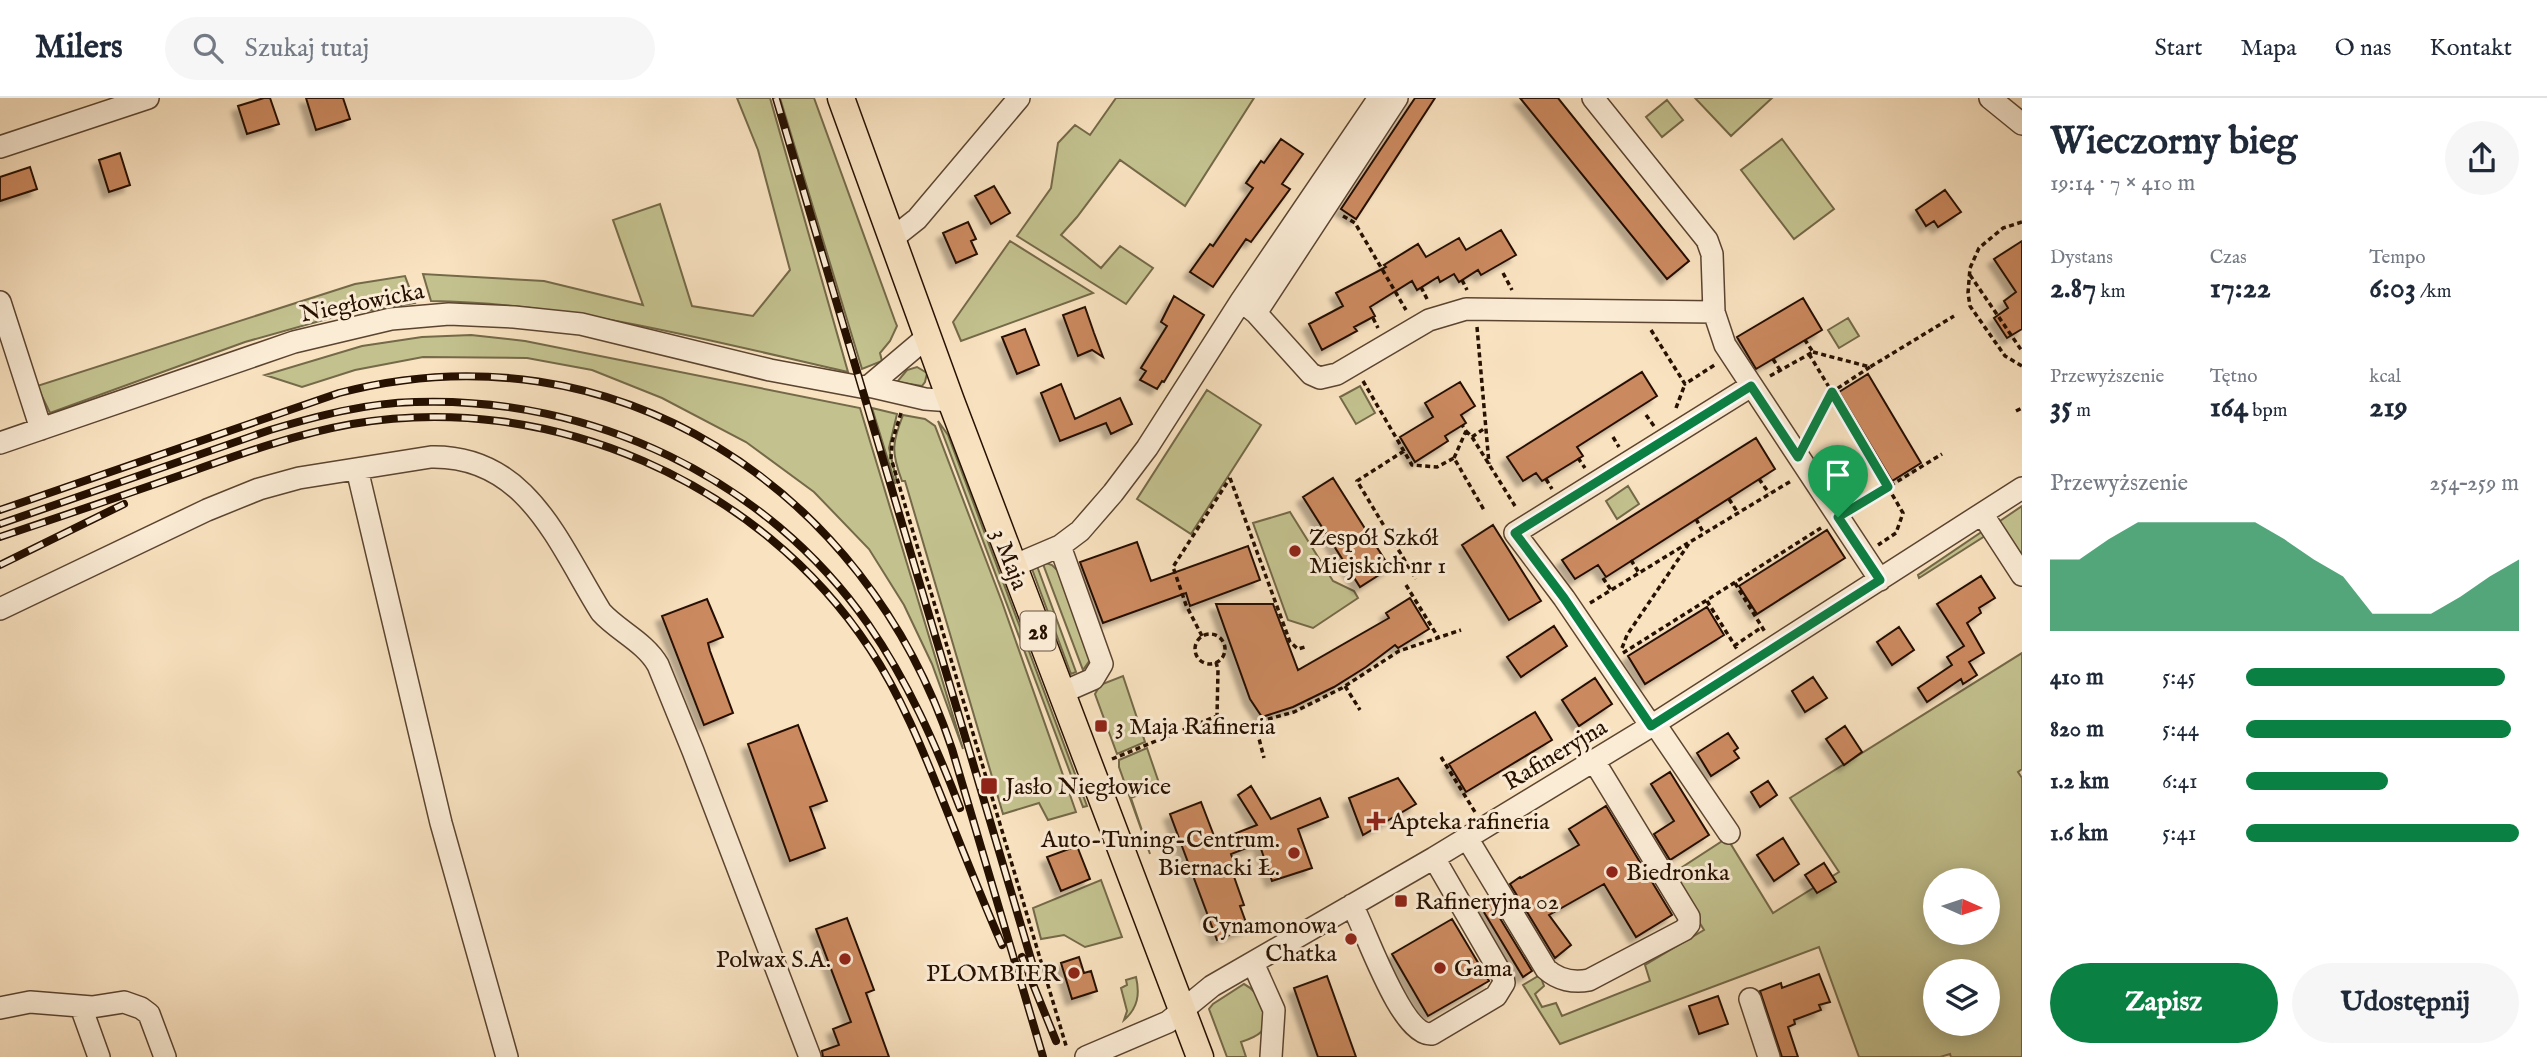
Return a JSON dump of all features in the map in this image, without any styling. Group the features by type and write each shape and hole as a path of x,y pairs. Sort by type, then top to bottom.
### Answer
{"main road":[{"name":"3 Maja","path":"841,98 927,337 1200,1057"}],"street":[{"path":"0,147 148,98"},
{"path":"892,238 917,219 1019,98"},
{"path":"1249,307 1379,98"},
{"path":"1013,566 1060,546 1085,526 1131,470 1326,205 1397,98"},
{"path":"1593,98 1707,240 1712,254 1714,312 1725,345 1757,383 1798,467 1838,517 1880,580"},
{"path":"1990,98 2022,124"},
{"path":"0,302 41,429"},
{"path":"1249,307 1315,376 1331,376 1429,320 1466,309 1714,312"},
{"name":"Niegłowicka","path":"0,443 294,342 391,319 449,314 581,324 769,370 869,386 907,396 951,401"},
{"path":"869,386 927,337"},
{"path":"1729,833 1564,598 1515,533 1757,383"},
{"path":"0,609 208,510 259,489 299,478 431,457 451,457 476,463 505,478 536,505 601,612 654,658 698,763 810,1057"},
{"path":"357,469 441,823 507,1057"},
{"name":"Rafineryjna","path":"1076,1053 1119,1051 1168,1022 1183,1012 1203,992 1434,858 1653,725 2022,488"},
{"path":"1983,514 2022,575"},
{"path":"1060,546 1102,664 1093,679 1061,693"},
{"path":"1466,838 1546,969 1561,978 1575,982 1589,979 1685,930 1689,924 1689,916 1594,761"},
{"path":"1352,905 1376,960 1402,1009 1420,1031 1432,1034 1496,996 1504,983 1434,858"},
{"path":"1253,963 1274,1010 1271,1057"},
{"path":"1750,999 1769,1057"},
{"path":"0,1008 30,1002 81,1007 124,1002 149,1014 165,1057"},
{"path":"81,1007 99,1057"}],"path":[{"path":"1326,205 1355,223 1409,315"},
{"path":"2022,222 2013,223 1986,240 1972,259 1968,293 1970,306 2005,356 2022,366"},
{"path":"1503,273 1512,291"},
{"path":"1969,273 2022,351"},
{"path":"1639,311 1685,384"},
{"path":"1581,609 1769,493 1798,467 1832,392 1954,316"},
{"path":"1474,321 1489,464"},
{"path":"1805,340 1832,392 1903,513 1896,533 1863,554"},
{"path":"1757,383 1811,353 1870,367"},
{"path":"1773,359 1780,370"},
{"path":"1673,416 1685,384 1720,361"},
{"path":"1353,365 1412,465 1440,466 1454,458 1466,431"},
{"path":"2016,411 2022,408"},
{"path":"901,412 892,442 891,458 1076,1053"},
{"path":"1462,425 1516,506"},
{"path":"1472,437 1486,427"},
{"path":"1404,451 1357,481 1416,579"},
{"path":"1690,542 1627,635 1618,656 1942,454"},
{"path":"1454,458 1484,510"},
{"path":"1436,459 1440,466"},
{"path":"1202,635 1186,605 1173,566 1230,478 1290,642 1298,649 1306,648"},
{"path":"1759,479 1769,493"},
{"path":"1728,499 1738,513"},
{"path":"1696,519 1704,534"},
{"path":"1631,560 1639,573"},
{"path":"1603,578 1611,590"},
{"path":"1735,583 1769,639"},
{"path":"1406,585 1438,637"},
{"path":"1707,601 1741,656"},
{"path":"1734,646 1762,627"},
{"path":"1216,662 1217,716 1221,732 1294,712 1345,686 1393,655 1461,631"},
{"path":"1213,634 1223,643 1224,652 1216,662 1205,663 1196,656 1195,646 1202,635 1213,634"},
{"path":"1345,686 1360,710"},
{"path":"1112,759 1217,716"},
{"path":"1255,723 1264,758"},
{"path":"1441,757 1478,817"}],"shaded area":[{"path":"737,98 770,98 848,372 693,336 589,316 484,303 431,301 423,274 544,281 643,305 613,220 660,204 692,306 753,316 790,270 758,150"},
{"path":"780,98 814,98 897,326 880,353 882,361 862,369"},
{"path":"1116,98 1254,98 1185,206 1120,160 1061,235 1101,268 1120,246 1153,268 1126,304 1017,236 1051,188 1058,143 1075,125 1090,135"},
{"path":"1695,98 1772,98 1731,136"},
{"path":"1667,100 1683,120 1662,137 1646,117"},
{"path":"1782,139 1834,209 1794,239 1741,170"},
{"path":"1010,241 1093,293 961,341 953,322"},
{"path":"405,276 415,303 341,315 245,342 50,413 37,386 355,284"},
{"path":"1848,318 1859,336 1839,348 1828,330"},
{"path":"471,335 525,341 860,408 963,749 932,664 904,605 869,549 814,492 746,442 662,398 592,370 527,358 423,357 355,370 302,387 265,375 362,346 422,337"},
{"path":"917,367 927,373 922,386 897,382 907,370"},
{"path":"1360,386 1375,413 1356,424 1340,397"},
{"path":"1207,390 1261,425 1191,534 1137,499"},
{"path":"872,408 897,414 889,448 897,482 895,483"},
{"path":"903,415 925,419 935,426 1002,602 1076,812 1048,820 1039,803 1003,814 905,481 902,481 896,462 895,441"},
{"path":"938,421 948,435 1087,806 1083,807"},
{"path":"1628,486 1639,504 1617,519 1606,501"},
{"path":"2022,506 2022,565 1997,523"},
{"path":"1290,512 1333,581 1354,591 1358,598 1313,628 1288,620 1253,523"},
{"path":"1983,531 1988,534 1919,578 1918,575"},
{"path":"1046,563 1059,572 1090,660 1083,670 1043,564"},
{"path":"1037,566 1076,672 1071,674 1032,569"},
{"path":"2022,653 2022,769 2018,772 2022,778 2022,1057 1951,1057 1950,1054 1940,1057 1859,1057 1819,947 1560,1044 1523,985 1540,975 1544,986 1535,994 1542,1007 1556,1003 1562,1016 1650,981 1645,965 1704,930 1670,875 1727,838 1773,913 1839,872 1790,798"},
{"path":"1123,676 1145,742 1117,754 1095,694 1100,685"},
{"path":"1147,748 1160,786 1131,798 1150,854 1119,767 1119,760"},
{"path":"1101,880 1122,937 1085,947 1064,935 1041,939 1033,908"},
{"path":"1136,977 1137,1000 1124,1020 1127,1011 1121,988 1127,985 1126,980"},
{"path":"1244,984 1259,998 1266,1018 1259,1034 1241,1042 1246,1057 1227,1057 1209,1009"}],"building":[{"path":"270,98 279,124 247,134 238,106"},
{"path":"306,98 343,98 350,119 316,130"},
{"path":"1415,98 1435,98 1356,219 1341,209"},
{"path":"1520,98 1558,98 1689,261 1667,279"},
{"path":"1281,139 1303,154 1282,184 1290,189 1251,242 1246,239 1213,287 1190,272 1210,244 1213,246 1253,188 1246,183"},
{"path":"120,153 130,185 109,192 99,160"},
{"path":"30,167 37,189 0,201 0,177"},
{"path":"994,186 1010,213 991,224 975,196"},
{"path":"1945,190 1961,212 1938,227 1934,221 1926,226 1916,210"},
{"path":"968,222 976,239 971,241 977,254 956,263 943,233"},
{"path":"1501,230 1516,255 1481,275 1478,270 1459,282 1454,274 1440,282 1438,277 1417,290 1412,281 1370,307 1375,316 1354,327 1357,331 1322,350 1309,324 1343,306 1336,293 1386,267 1384,265 1418,244 1426,257 1459,238 1466,250"},
{"path":"2022,241 2022,329 2007,338 1994,318 2008,308 2004,301 2016,292 1994,259"},
{"path":"1174,296 1204,315 1164,382 1162,381 1157,389 1140,380 1146,371 1141,368 1167,326 1161,322"},
{"path":"1803,298 1822,330 1756,369 1737,337"},
{"path":"1085,307 1103,357 1092,350 1078,356 1063,315"},
{"path":"1025,329 1039,365 1017,374 1002,337"},
{"path":"1642,372 1657,396 1577,447 1583,456 1542,481 1536,473 1523,481 1507,457"},
{"path":"1868,374 1921,463 1892,481 1839,392"},
{"path":"1460,382 1475,406 1461,415 1466,423 1445,436 1448,441 1415,462 1400,437 1433,417 1425,403"},
{"path":"1061,384 1075,419 1120,398 1132,424 1111,434 1106,423 1060,441 1041,393"},
{"path":"1756,438 1775,469 1606,577 1598,565 1575,579 1562,560"},
{"path":"1333,478 1390,568 1360,587 1303,497"},
{"path":"1493,525 1541,601 1509,620 1462,545"},
{"path":"1827,530 1845,558 1757,614 1739,586"},
{"path":"1137,542 1151,581 1248,546 1260,580 1190,606 1186,593 1103,623 1080,562"},
{"path":"1981,576 1995,598 1979,608 1981,613 1967,623 1984,653 1969,662 1977,675 1963,684 1961,679 1927,702 1918,688 1952,665 1947,657 1964,646 1937,604"},
{"name":"Zespół Szkół Miejskich nr 1","path":"1410,598 1429,629 1398,648 1395,645 1334,687 1293,707 1262,717 1250,699 1216,604 1273,604 1298,670 1389,618 1386,613"},
{"path":"707,599 723,637 708,643 733,713 704,725 662,616"},
{"path":"1707,607 1724,635 1645,684 1628,656"},
{"path":"1554,626 1567,646 1521,677 1507,657"},
{"path":"1899,627 1914,650 1892,665 1877,642"},
{"path":"1813,677 1827,698 1805,712 1792,691"},
{"path":"1595,678 1612,704 1579,726 1562,700"},
{"path":"1535,712 1552,740 1466,792 1449,764"},
{"path":"798,725 827,801 810,807 825,848 790,861 748,744"},
{"path":"1845,726 1862,752 1844,765 1826,739"},
{"path":"1728,733 1738,748 1734,751 1739,758 1711,776 1697,753"},
{"path":"1670,772 1709,835 1670,860 1654,834 1674,821 1651,784"},
{"path":"1398,778 1416,804 1363,835 1349,798"},
{"path":"1768,781 1777,795 1760,807 1751,792"},
{"path":"1251,786 1271,819 1320,798 1328,817 1298,829 1312,868 1272,881 1259,843 1231,854 1236,869 1232,871 1244,905 1240,906 1248,928 1217,940 1170,814 1201,802 1216,841 1257,825 1238,795"},
{"name":"Biedronka","path":"1606,806 1672,915 1636,937 1604,884 1549,915 1571,945 1555,958 1510,884 1579,845 1569,829"},
{"path":"1783,838 1799,864 1774,881 1757,855"},
{"path":"1077,846 1090,879 1061,891 1047,857"},
{"path":"1824,863 1836,882 1817,893 1805,875"},
{"path":"1487,897 1532,971 1523,977 1479,904"},
{"path":"847,918 874,990 866,993 889,1057 823,1057 822,1051 839,1045 833,1029 851,1022 816,929"},
{"name":"Gama","path":"1452,919 1489,981 1428,1016 1392,954"},
{"name":"PLOMBIER","path":"1079,957 1084,973 1091,971 1097,991 1072,999 1061,963"},
{"path":"1819,974 1830,1002 1819,1005 1821,1010 1794,1020 1795,1024 1788,1027 1798,1057 1782,1057 1760,991 1781,983 1782,988"},
{"path":"1327,976 1356,1057 1318,1057 1294,988"},
{"path":"1718,996 1728,1024 1699,1034 1689,1006"}],"railway":[{"path":"776,98 1033,966"},
{"path":"0,510 339,393 440,377 538,382 631,405 716,446 792,503 858,573 912,656 952,749 1043,1057"},
{"path":"0,524 270,430 360,408 415,402 481,404 546,414 609,431 669,456 726,488 779,527 826,572 868,624 896,668 930,737 960,808"},
{"path":"0,537 270,445 352,424 426,417 501,421 573,436 644,461 710,495 770,539 824,590 870,649 892,685 919,742 1002,945"},
{"path":"0,565 124,504"},
{"path":"1022,957 1056,1041"}],"place":[{"name":"Zespół Szkół Miejskich nr 1","path":"1295,551"},
{"name":"3 Maja Rafineria","path":"1101,726"},
{"name":"Jasło Niegłowice","path":"989,786"},
{"name":"Apteka rafineria","path":"1376,821"},
{"name":"Auto-Tuning-Centrum. Biernacki Ł.","path":"1294,853"},
{"name":"Biedronka","path":"1612,872"},
{"name":"Rafineryjna 02","path":"1401,901"},
{"name":"Cynamonowa Chatka","path":"1351,939"},
{"name":"Polwax S.A.","path":"845,959"},
{"name":"Gama","path":"1440,968"},
{"name":"PLOMBIER","path":"1074,973"}],"route":[{"path":"1751,386 1798,457 1832,392 1888,487 1838,517 1880,580 1651,726 1564,598 1515,533 1751,386"}]}
